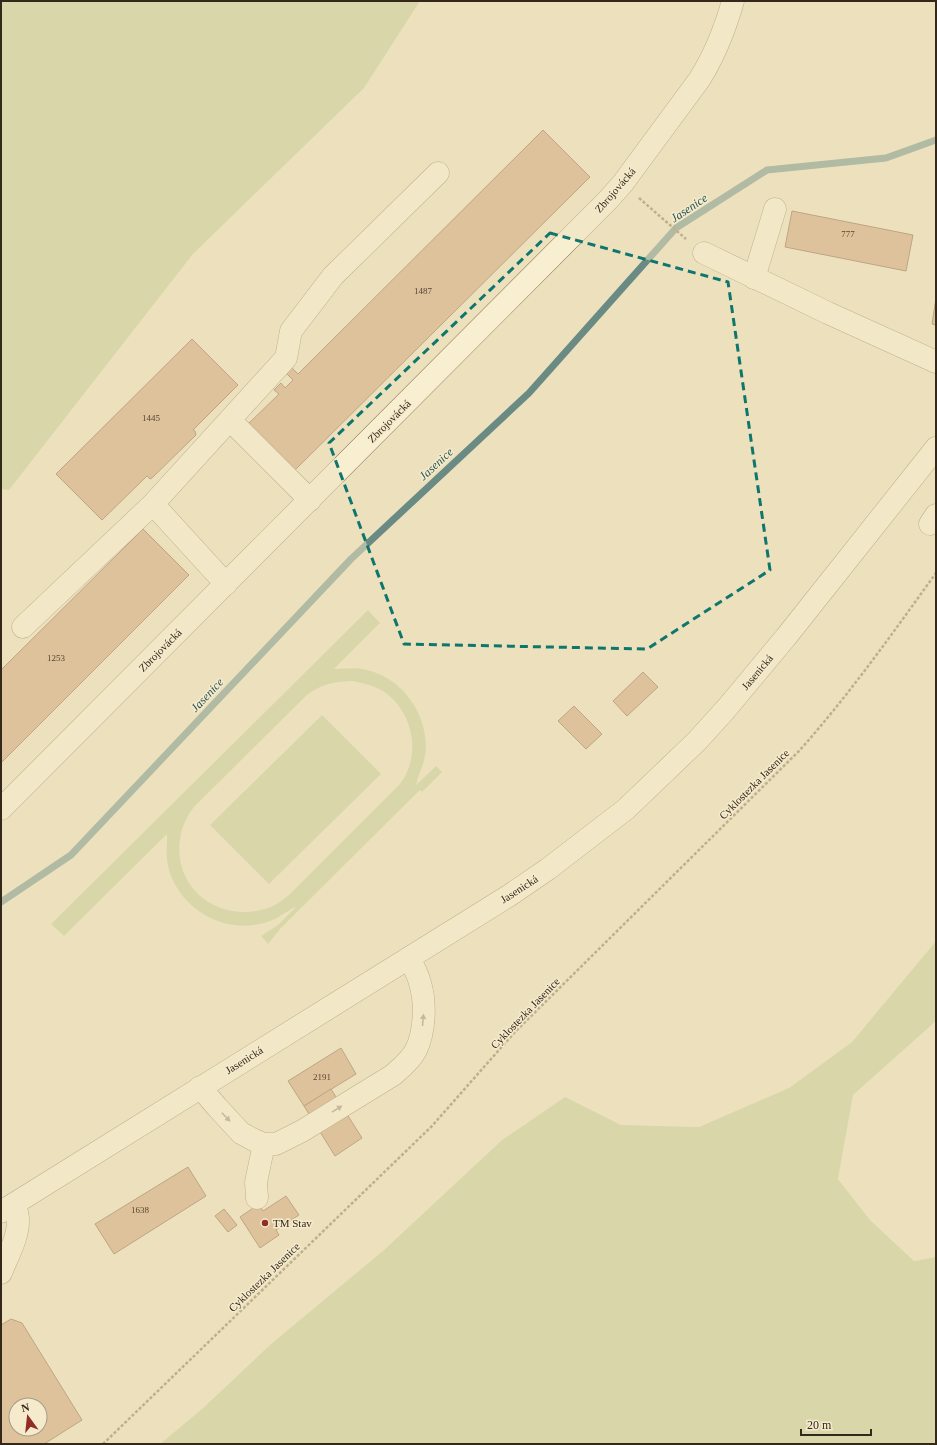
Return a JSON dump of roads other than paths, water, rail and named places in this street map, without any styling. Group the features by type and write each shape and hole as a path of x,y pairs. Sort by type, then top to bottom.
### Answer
{"street":[{"name":"Zbrojovácká","path":"1,809 623,184 711,62 727,22 733,1"},
{"path":"23,627 153,504 230,420 286,358 291,331 332,276 438,173"},
{"path":"754,278 775,209"},
{"path":"704,253 828,313 936,362"},
{"path":"230,420 310,500"},
{"name":"Jasenická","path":"7,1208 548,870 626,809 697,741 726,709 786,637 936,448"},
{"path":"153,504 226,584"},
{"path":"200,1087 241,1133 264,1144 276,1144 302,1132 393,1075 416,1051 421,1036 423,1000 421,985 409,958"},
{"path":"257,1198 256,1182 264,1144"},
{"path":"1,1273 16,1236 18,1227 18,1212 7,1208"}],"waterway":[{"name":"Jasenice","path":"1,902 71,855 351,559 529,393 676,228 767,170 886,158 936,140"}],"place":[{"name":"TM Stav","path":"265,1223"}]}
